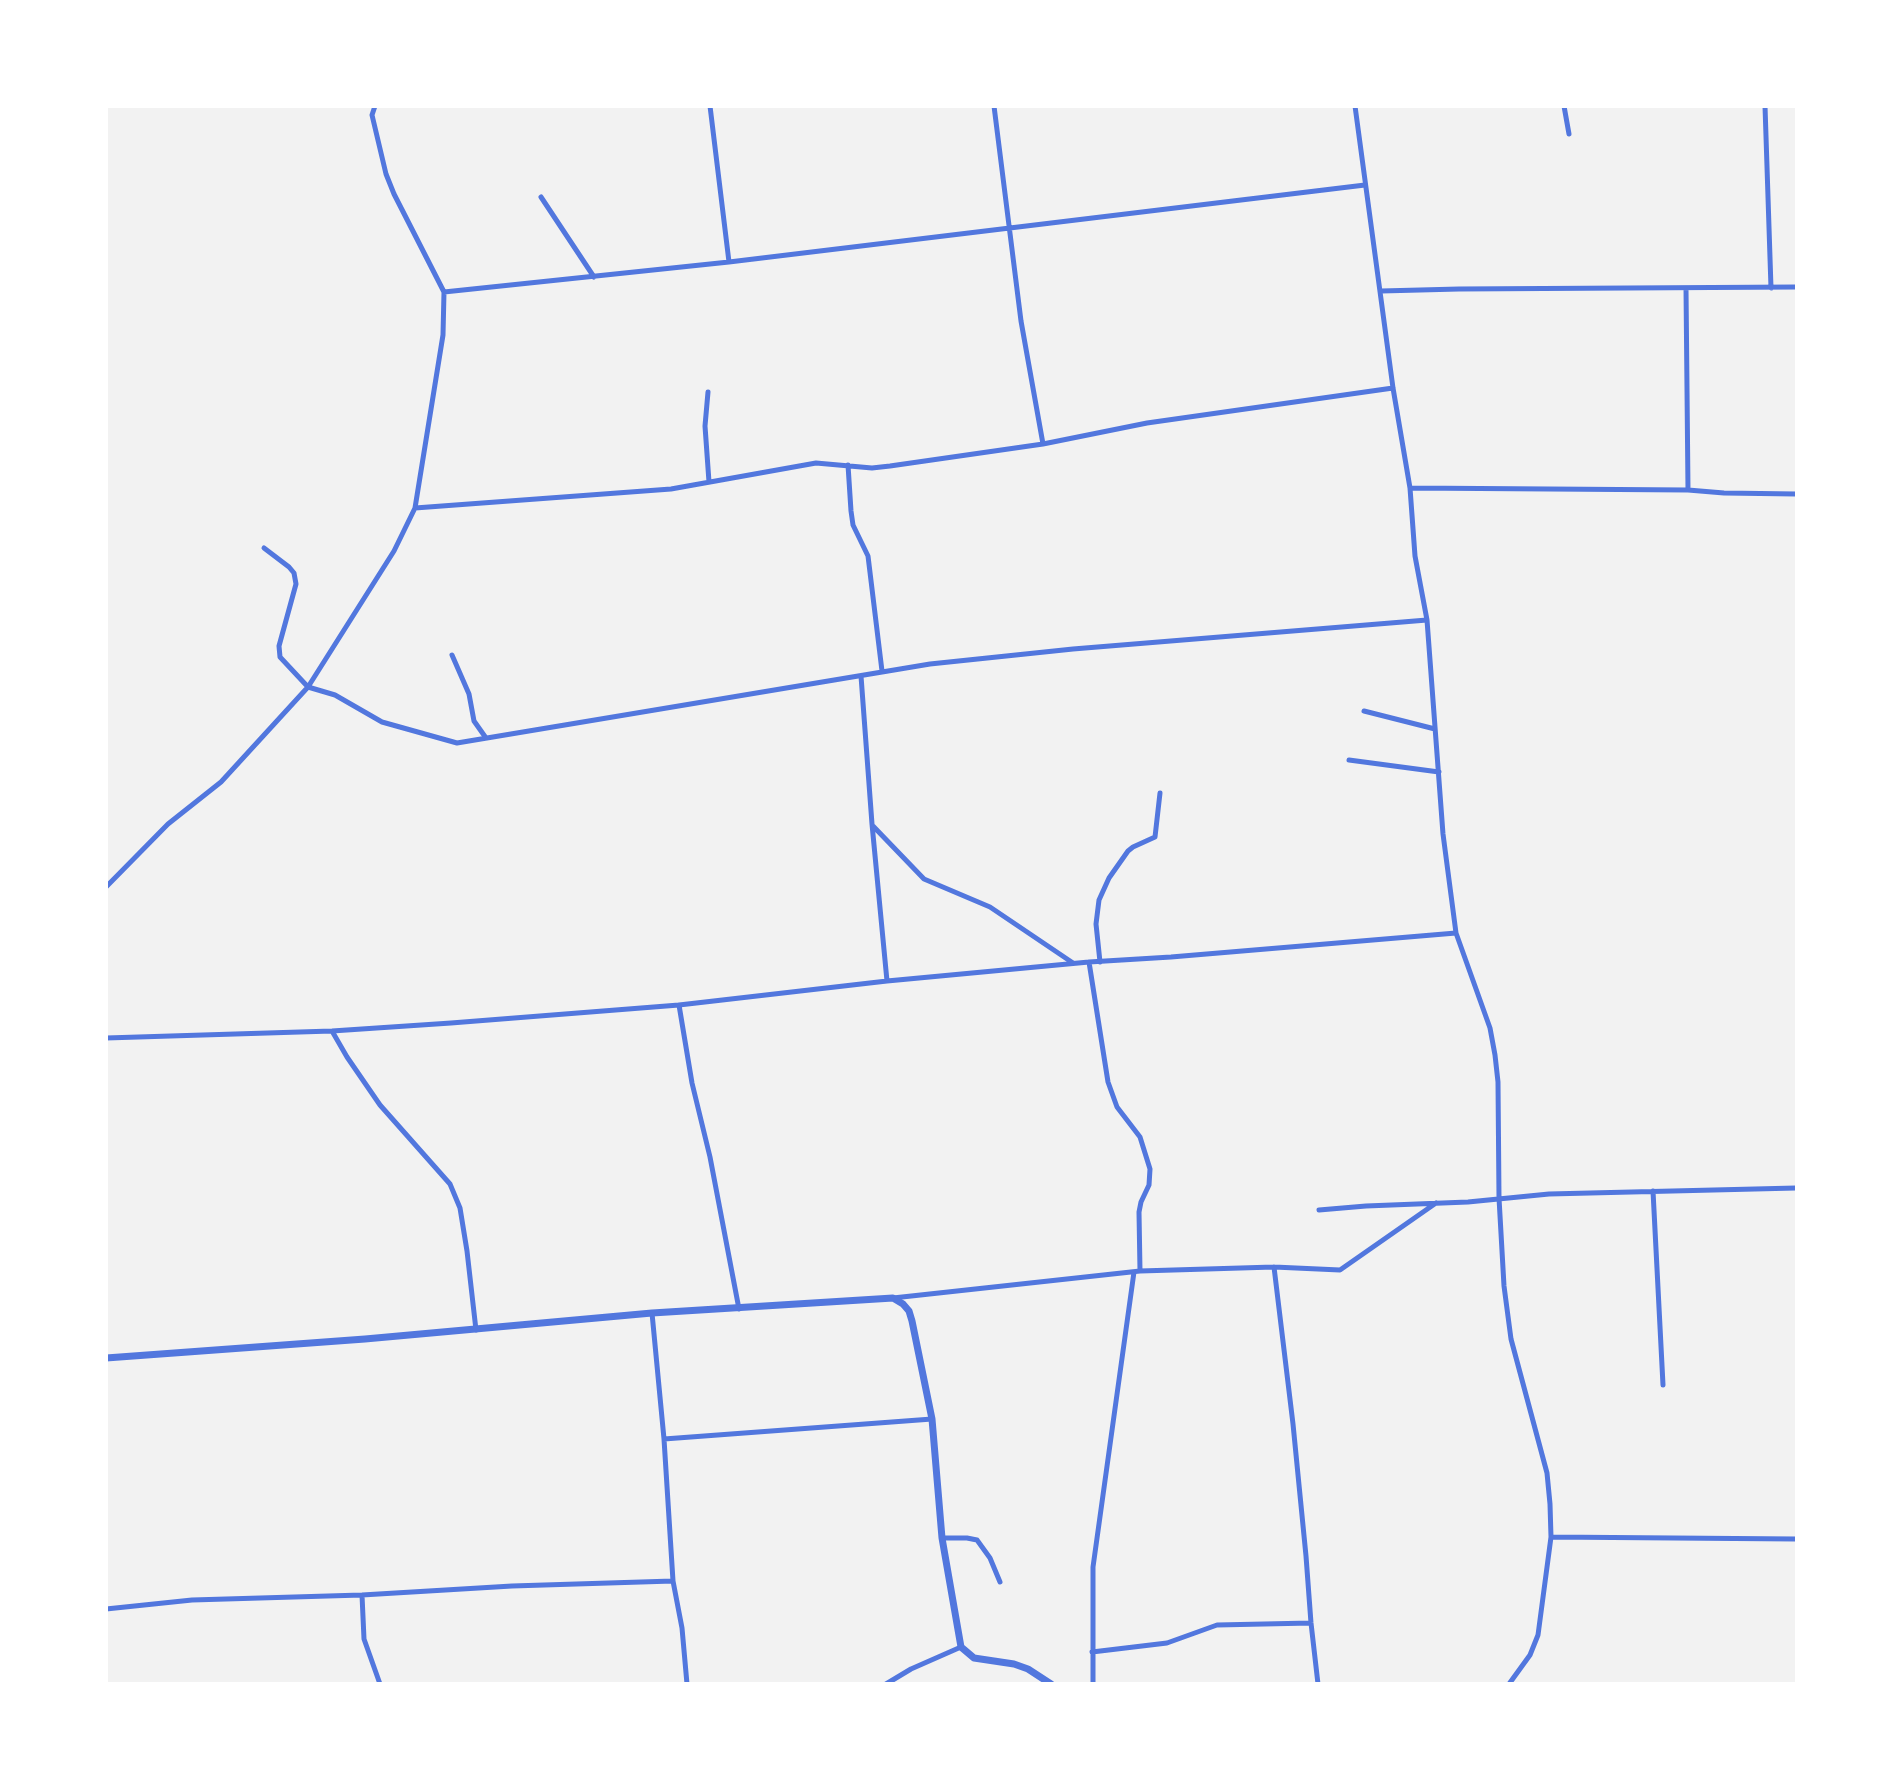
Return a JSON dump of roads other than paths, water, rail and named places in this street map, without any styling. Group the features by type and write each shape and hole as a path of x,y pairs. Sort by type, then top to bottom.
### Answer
{"street":[{"path":"106,887 168,824 221,782 308,687 394,551 415,508 443,335 444,292 386,174 372,115 375,106"},
{"path":"710,106 729,262"},
{"path":"994,106 1021,321 1043,444"},
{"path":"1356,106 1393,388 1410,488 1415,556 1426,620 1443,834 1456,933 1490,1028 1495,1054 1498,1082 1499,1198 1504,1287 1511,1340 1547,1473 1551,1538 1538,1635 1530,1655 1509,1683"},
{"path":"1564,106 1569,134"},
{"path":"1765,106 1771,288"},
{"path":"444,292 729,262 1365,185"},
{"path":"541,197 594,277"},
{"path":"1380,291 1470,288 1797,287"},
{"path":"1686,288 1688,490"},
{"path":"415,508 636,492 816,463 872,468 890,466 1043,444 1147,423 1393,388"},
{"path":"708,393 705,426 709,482"},
{"path":"848,465 850,511 853,525 868,556 882,671"},
{"path":"1410,488 1688,490 1797,494"},
{"path":"264,548 294,573 296,584 279,646 280,657 308,687 335,695 381,722 457,743 882,671 1001,656 1426,620"},
{"path":"453,655 469,694 474,721 486,738"},
{"path":"861,676 887,981"},
{"path":"1364,711 1435,729"},
{"path":"1349,760 1439,772"},
{"path":"1100,962 1096,924 1099,900 1109,878 1128,851 1155,837 1160,793"},
{"path":"872,824 924,879 990,907 1072,963"},
{"path":"106,1038 332,1031 680,1005 887,981 1072,963 1456,933"},
{"path":"1089,962 1108,1082 1117,1107 1140,1137 1150,1170 1149,1185 1139,1212 1137,1272 1094,1560 1092,1595 1094,1683"},
{"path":"680,1005 692,1083 710,1157 739,1309"},
{"path":"332,1031 380,1105 450,1184 460,1208 476,1330"},
{"path":"1319,1210 1468,1202 1549,1194 1797,1188"},
{"path":"1653,1191 1662,1385"},
{"path":"106,1358 476,1330 651,1313 893,1298 1137,1272 1275,1267 1340,1270 1436,1203"},
{"path":"1275,1267 1318,1683"},
{"path":"893,1298 909,1311 932,1419 942,1538 961,1647 974,1658 1014,1664 1028,1669 1051,1683"},
{"path":"651,1313 664,1439 673,1581 682,1628 687,1683"},
{"path":"664,1439 932,1419"},
{"path":"942,1538 977,1540 990,1558 1000,1582"},
{"path":"1551,1538 1797,1539"},
{"path":"106,1609 192,1600 673,1581"},
{"path":"362,1595 364,1639 380,1683"},
{"path":"1092,1652 1167,1643 1216,1625 1311,1623"},
{"path":"885,1683 961,1647"}]}
